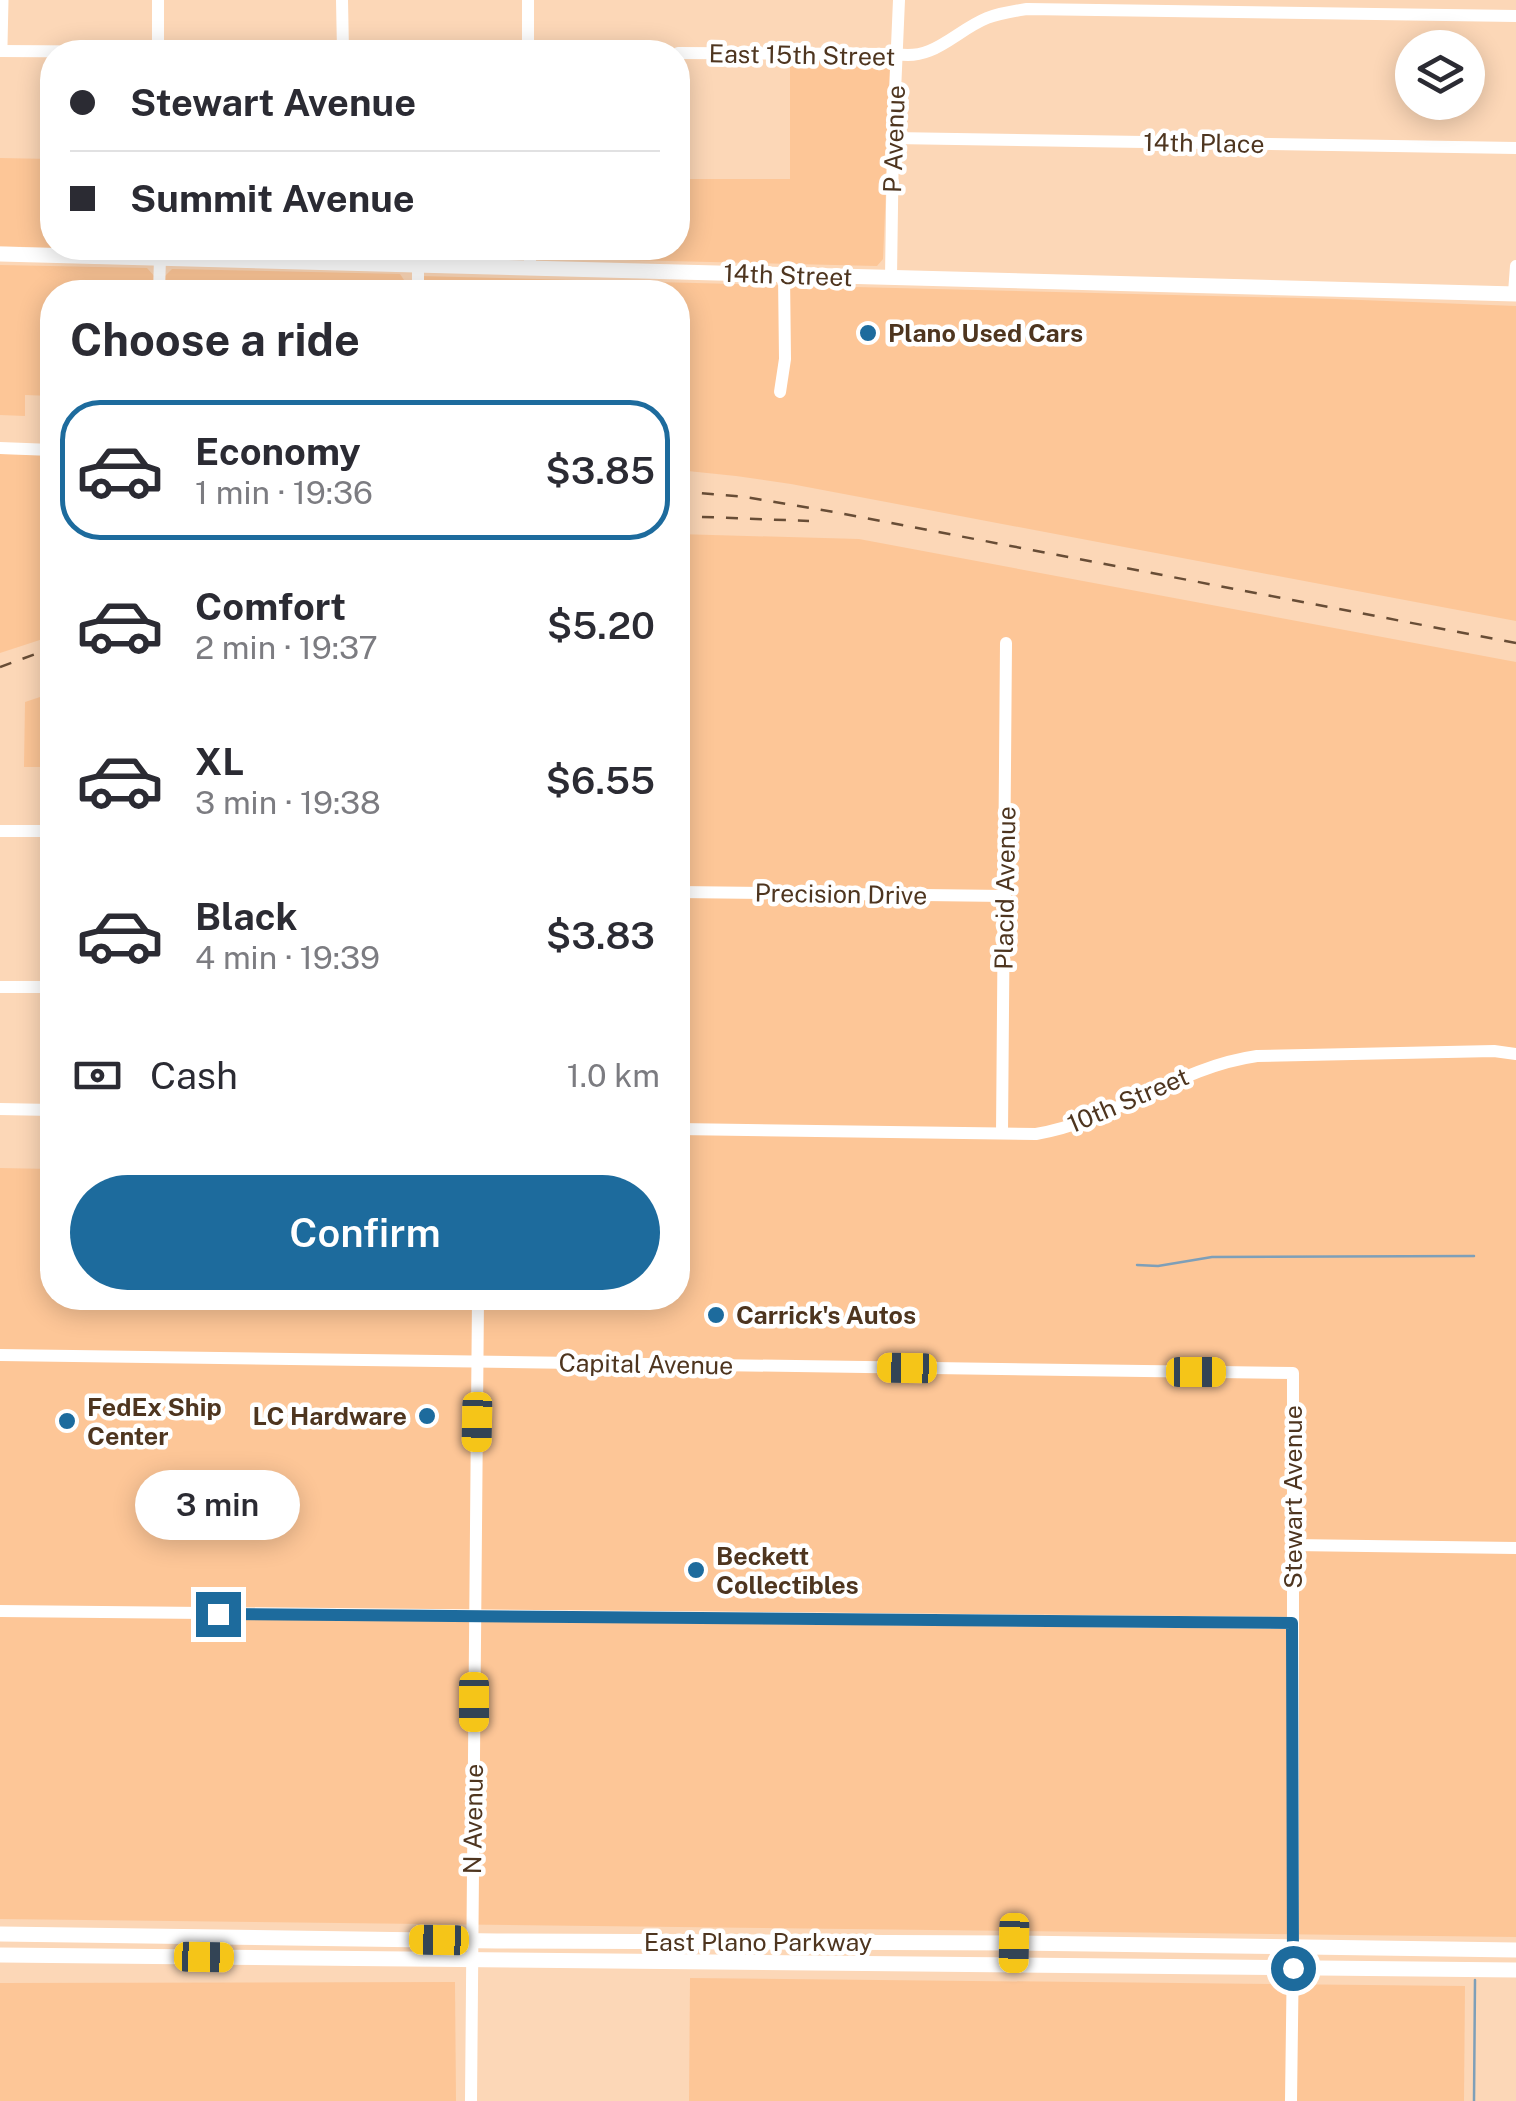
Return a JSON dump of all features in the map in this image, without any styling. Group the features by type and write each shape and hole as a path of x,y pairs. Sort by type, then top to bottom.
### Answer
{"main road":[{"path":"0,48 1,0"},
{"name":"14th Street","path":"0,254 40,254"},
{"name":"14th Street","path":"284,260 1515,294"},
{"name":"East Plano Parkway","path":"0,1934 1516,1950"},
{"path":"26,1935 38,1955"},
{"path":"135,1936 135,1956"},
{"path":"308,1958 309,1938"},
{"path":"625,1941 625,1960"},
{"path":"696,1942 696,1961"},
{"path":"835,1943 835,1962"},
{"path":"1014,1943 1014,1965"},
{"path":"1392,1969 1393,1948"},
{"path":"1442,1949 1442,1969"},
{"path":"1496,1970 1497,1950"},
{"name":"East Plano Parkway","path":"0,1955 1516,1970"}],"street":[{"path":"158,0 158,40"},
{"path":"342,0 343,40"},
{"path":"528,0 528,40"},
{"name":"P Avenue","path":"891,278 899,0"},
{"name":"East 15th Street","path":"690,53 908,56 936,50 986,18 1028,10 1516,16"},
{"path":"0,48 40,49"},
{"name":"14th Place","path":"893,138 1516,148"},
{"path":"530,260 530,268"},
{"path":"418,265 418,280"},
{"path":"1515,294 1516,266"},
{"path":"780,392 785,359 784,274"},
{"path":"0,448 40,450"},
{"name":"Placid Avenue","path":"1002,1133 1006,643"},
{"path":"0,831 40,832"},
{"name":"Precision Drive","path":"690,892 1005,896"},
{"path":"0,987 40,987"},
{"name":"10th Street","path":"690,1129 1036,1134 1069,1128 1230,1060 1256,1056 1494,1051 1516,1054"},
{"path":"0,1109 40,1110"},
{"name":"N Avenue","path":"470,2101 478,1310"},
{"name":"Capital Avenue","path":"0,1355 1293,1373"},
{"name":"Stewart Avenue","path":"1291,2101 1293,1373"},
{"path":"1292,1545 1516,1548"},
{"path":"0,1611 1292,1623"}],"shaded area":[{"path":"790,61 881,61 891,69 883,259 877,266 625,260 690,260 690,179 790,179"},
{"path":"0,158 40,159 40,248 0,246"},
{"path":"0,265 147,268 155,280 40,280 40,396 25,395 25,416 0,415"},
{"path":"172,269 400,274 404,280 164,280"},
{"path":"418,276 577,280 418,280"},
{"path":"690,283 1516,306 1516,621 736,476 690,471"},
{"path":"0,454 40,455 40,640 0,653"},
{"path":"690,534 859,539 1516,662 1516,1937 0,1919 0,1168 40,1169 40,1310 690,1310"},
{"path":"40,697 40,767 24,767 25,702"},
{"path":"690,1978 1465,1986 1464,2101 689,2101"},
{"path":"455,1982 456,2101 0,2101 0,1983"}],"waterway":[{"path":"1137,1265 1158,1266 1212,1257 1474,1256"},
{"path":"1474,2101 1475,1980"}],"railway":[{"path":"690,492 834,512 1516,643"},
{"path":"690,516 809,521"},
{"path":"0,667 40,652"}],"place":[{"name":"Plano Used Cars","path":"868,333"},
{"name":"Carrick's Autos","path":"716,1315"},
{"name":"LC Hardware","path":"427,1416"},
{"name":"FedEx Ship Center","path":"67,1421"},
{"name":"Beckett Collectibles","path":"696,1570"}],"route":[{"path":"218,1614 1292,1623 1293,1968"}]}
